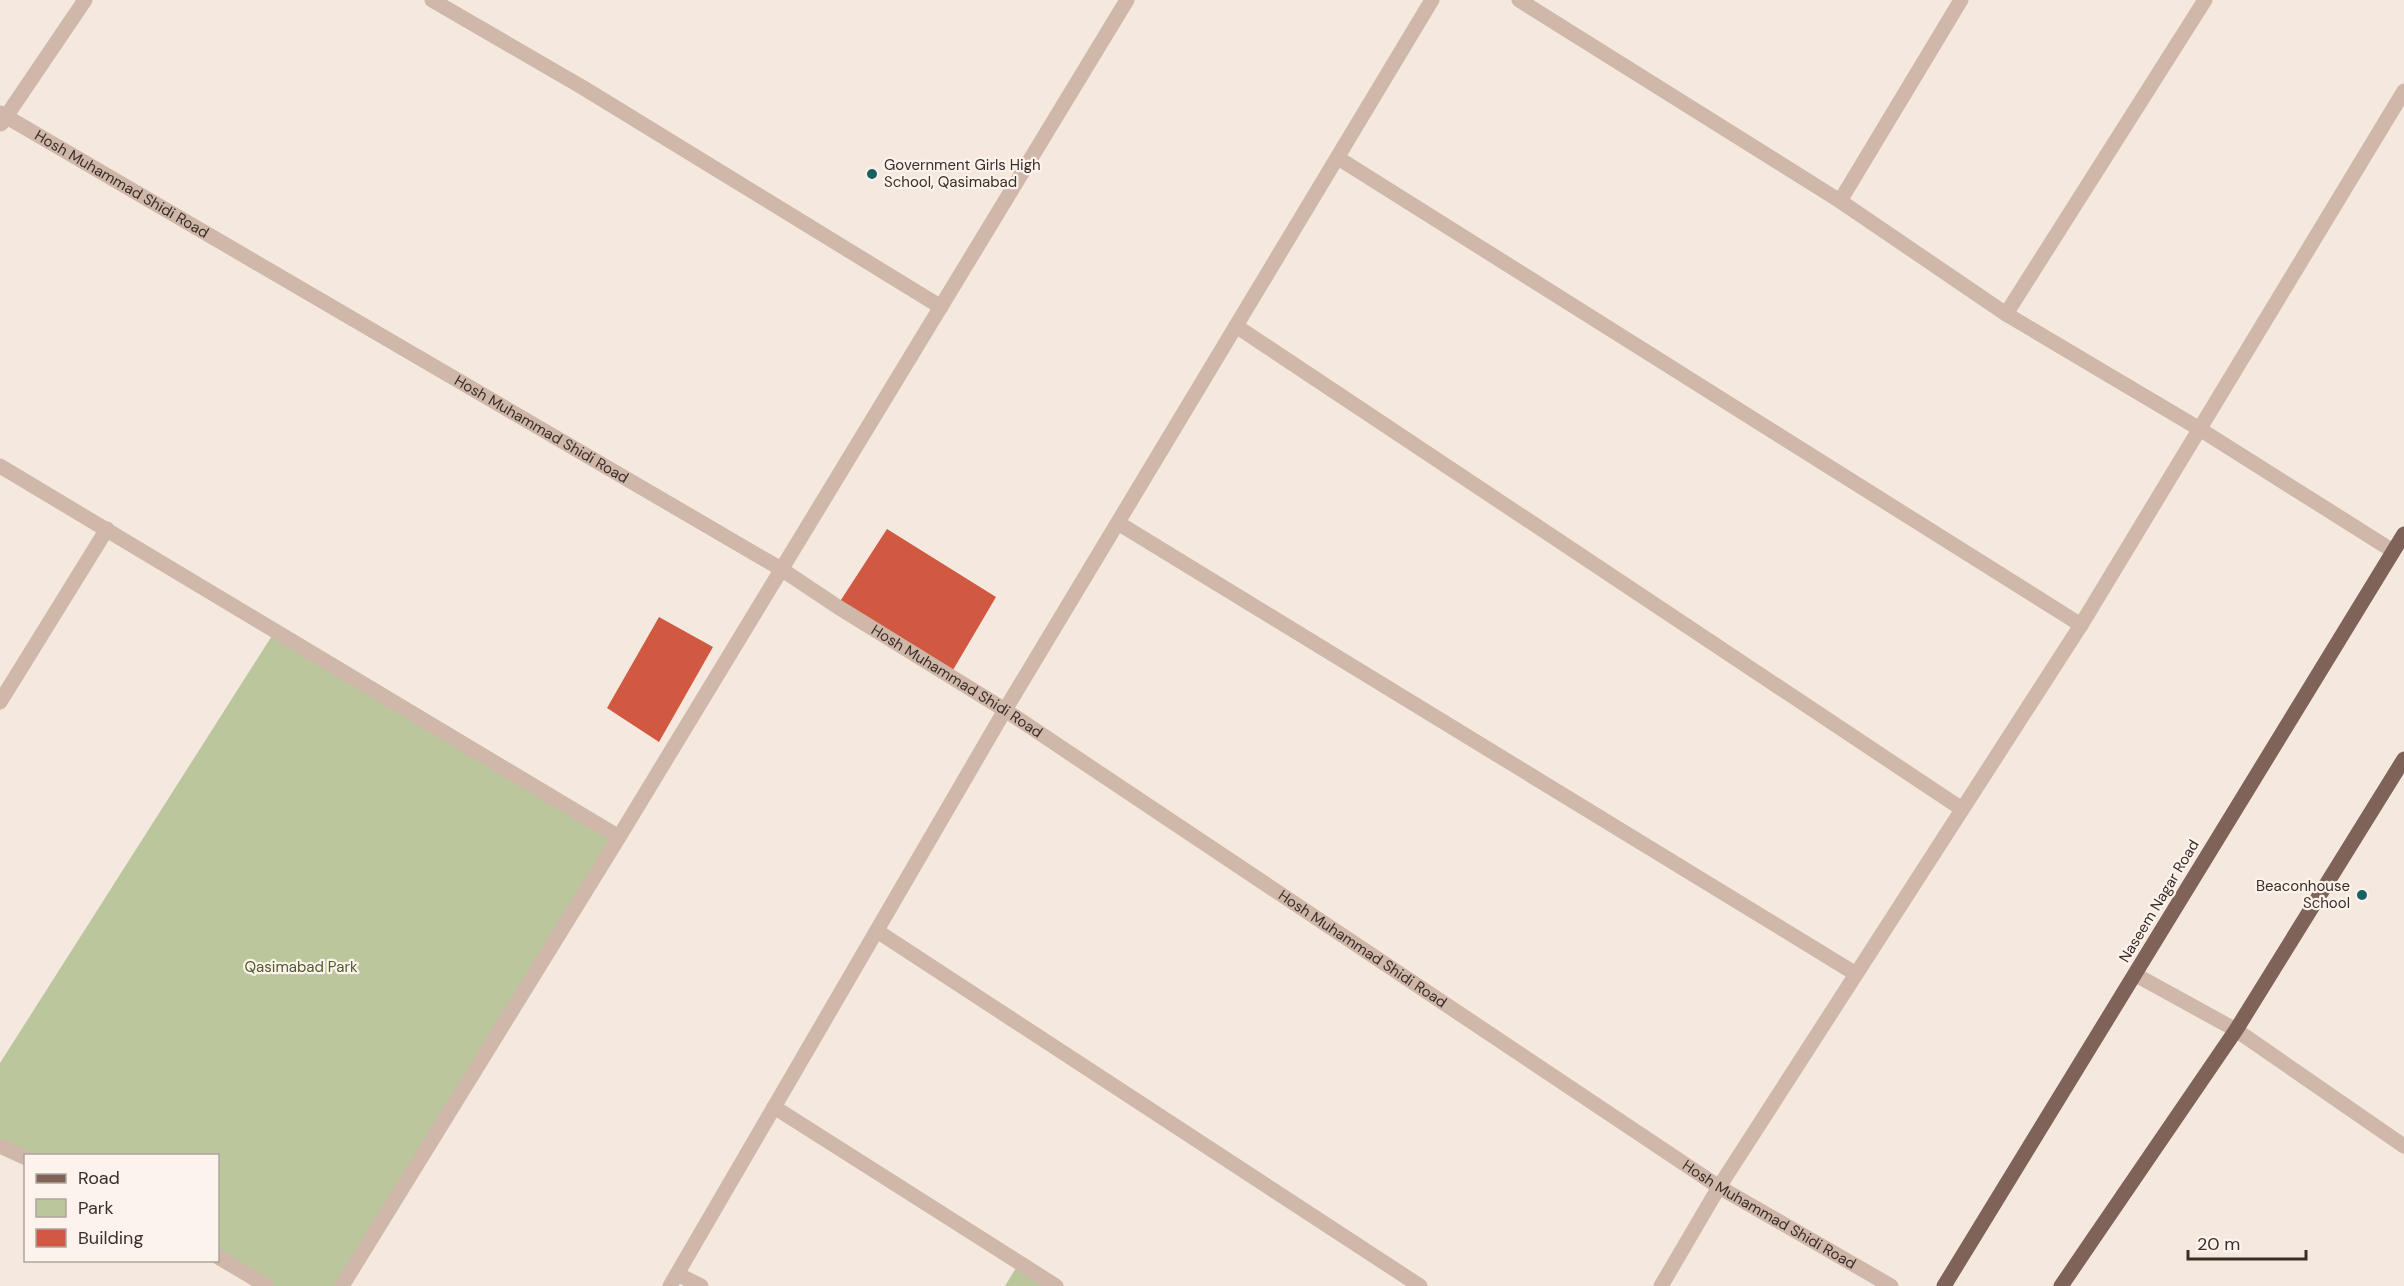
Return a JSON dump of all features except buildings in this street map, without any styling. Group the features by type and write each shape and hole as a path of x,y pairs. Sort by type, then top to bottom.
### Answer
{"main road":[{"name":"Naseem Nagar Road","path":"1944,1286 2404,534"},
{"path":"2061,1286 2236,1030 2404,759"}],"street":[{"path":"2,118 85,0"},
{"path":"432,0 582,87 941,307"},
{"path":"342,1286 619,837 1127,0"},
{"path":"701,1286 673,1280 1005,710 1432,0"},
{"path":"1519,0 1840,201 2006,314 2199,428 2393,551"},
{"path":"1840,201 1961,0"},
{"path":"2006,314 2205,0"},
{"path":"1661,1286 1719,1187 2081,624 2404,91"},
{"name":"Hosh Muhammad Shidi Road","path":"2,118 781,569 1005,710 1719,1187 1891,1286"},
{"path":"1338,158 2081,624"},
{"path":"1236,326 1962,809"},
{"path":"0,466 619,837"},
{"path":"1118,523 1856,974"},
{"path":"0,702 107,530"},
{"path":"877,931 1420,1286"},
{"path":"2136,975 2236,1030 2404,1146"},
{"path":"774,1107 1056,1286"},
{"path":"0,1146 24,1157"},
{"path":"219,1258 267,1286"}],"green space":[{"name":"Qasimabad Park","path":"275,631 619,837 342,1286 267,1286 219,1258 219,1154 24,1155 0,1146 0,1063"},
{"path":"1019,1263 1056,1286 1005,1286"}],"place":[{"name":"Government Girls High School, Qasimabad","path":"872,174"},
{"name":"Beaconhouse School","path":"2362,895"}]}
